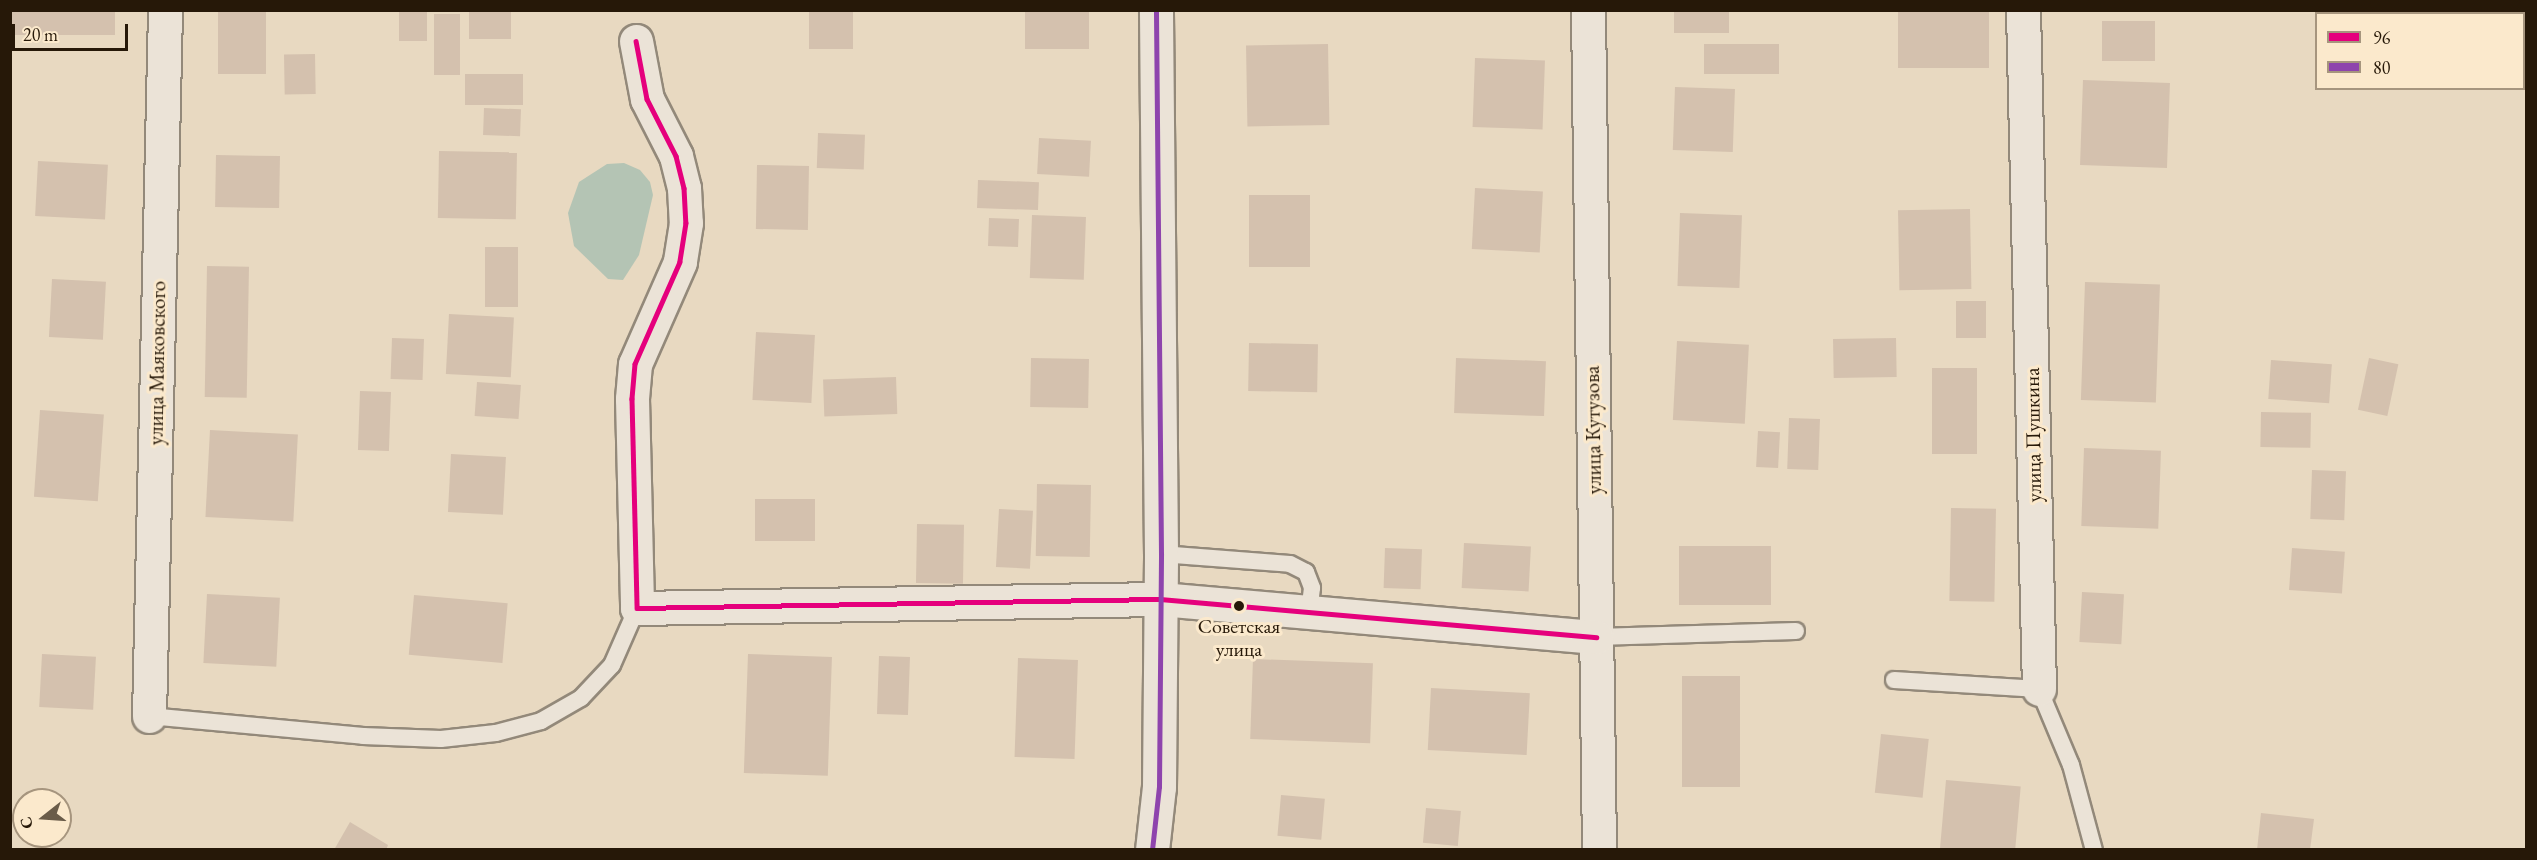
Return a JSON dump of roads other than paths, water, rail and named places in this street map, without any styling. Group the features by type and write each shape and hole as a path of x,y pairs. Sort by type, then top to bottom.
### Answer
{"street":[{"name":"улица Маяковского","path":"149,716 165,10"},
{"path":"1152,849 1159,787 1161,554 1156,10"},
{"name":"улица Кутузова","path":"1588,10 1599,849"},
{"name":"улица Пушкина","path":"2023,10 2040,689"},
{"path":"636,41 647,99 676,156 684,188 686,223 680,262 635,364 632,399 638,608 1160,598 1596,638"}],"lane":[{"path":"1161,554 1290,564 1306,572 1312,588 1309,612"},
{"path":"149,716 363,736 441,739 496,733 541,721 581,698 612,665 638,608"},
{"path":"1596,638 1796,631"},
{"path":"1894,680 2040,689"},
{"name":"улица Пушкина","path":"2040,689 2072,765 2094,849"}],"place":[{"name":"Советская улица","path":"1239,606"}]}
